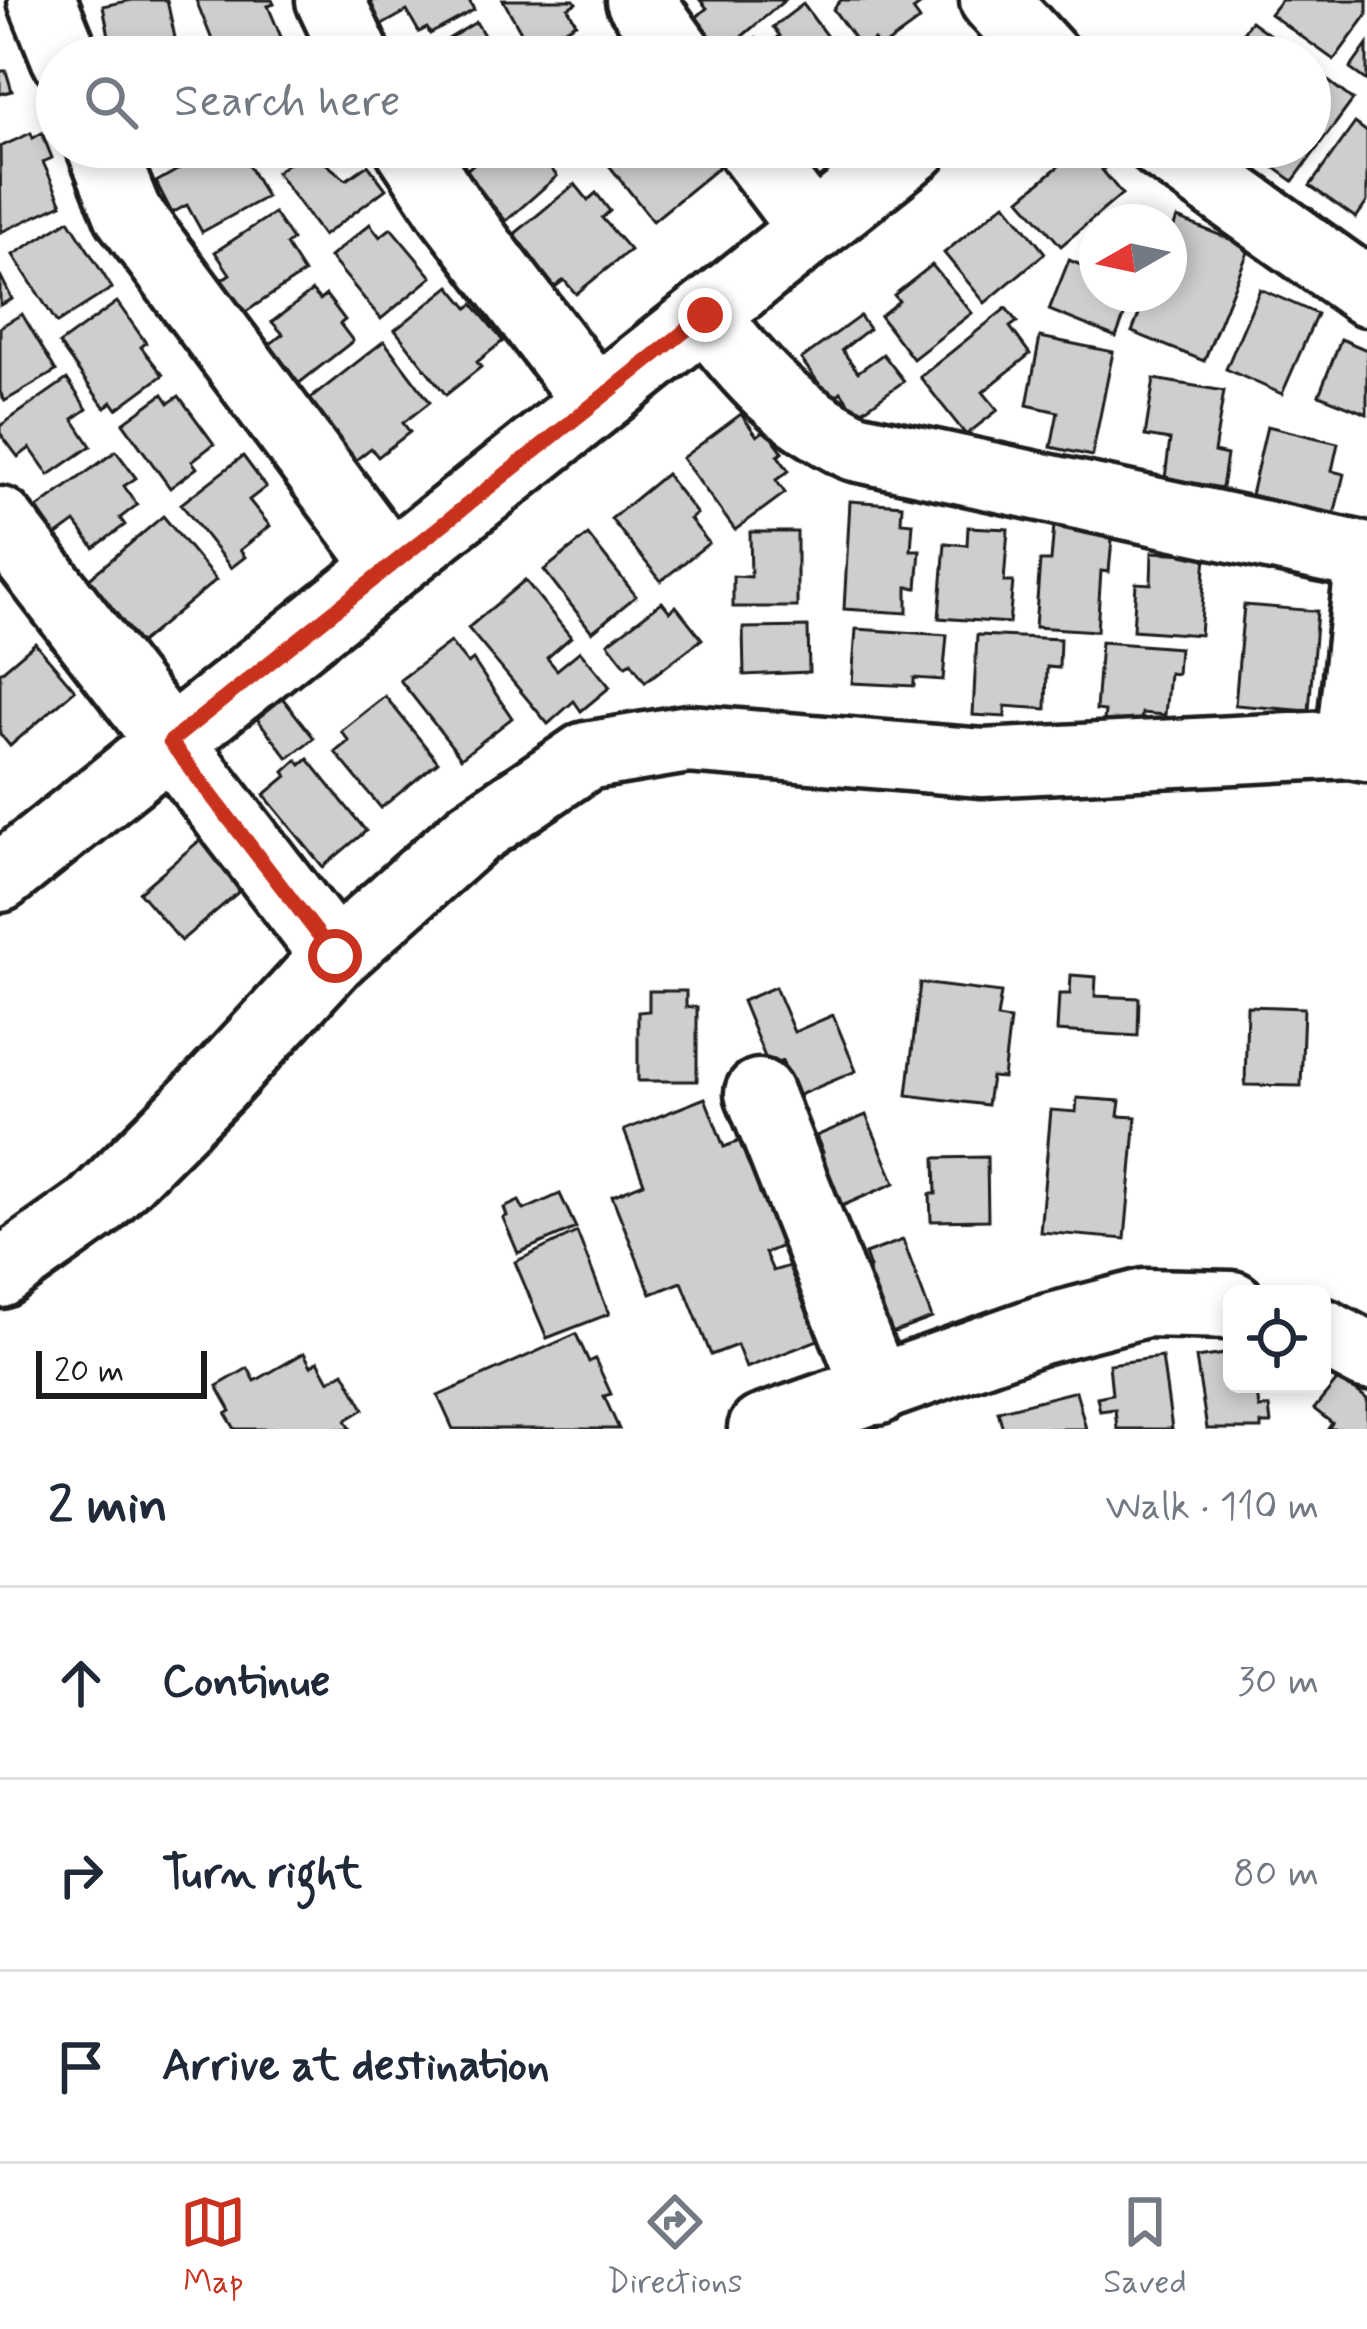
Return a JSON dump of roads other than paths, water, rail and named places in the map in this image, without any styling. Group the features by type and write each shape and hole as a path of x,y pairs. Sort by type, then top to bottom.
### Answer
{"street":[{"path":"42,0 57,36"},
{"path":"330,0 347,36"},
{"path":"640,0 666,36"},
{"path":"994,0 1022,36"},
{"path":"109,168 128,214 390,566"},
{"path":"423,168 596,401"},
{"path":"765,168 812,230"},
{"path":"0,878 889,168"},
{"path":"1193,168 1367,292"},
{"path":"705,315 760,384 812,425 855,447 1367,557"},
{"path":"0,521 335,956"},
{"path":"0,1274 93,1208 218,1084 335,956 472,833 586,756 688,739 983,763 1359,746 1367,584"},
{"path":"759,1093 877,1391"},
{"path":"762,1429 1041,1330 1145,1304 1223,1305"},
{"path":"1331,1337 1367,1356"}]}
